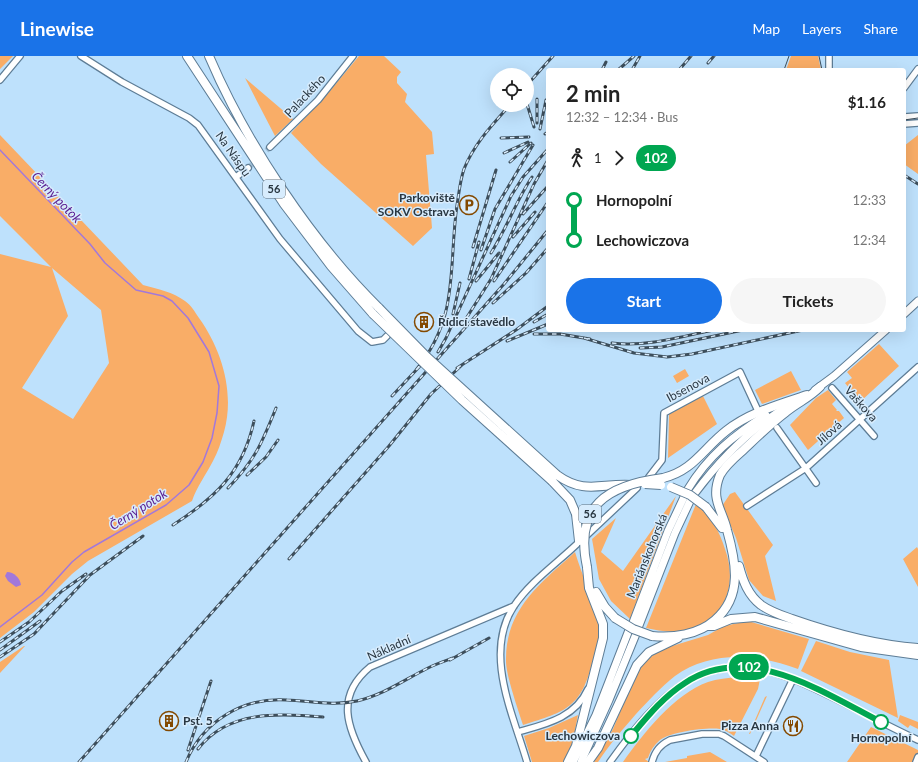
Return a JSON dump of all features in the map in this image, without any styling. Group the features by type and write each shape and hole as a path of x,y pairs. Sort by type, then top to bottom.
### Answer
{"highway":[{"name":"56","path":"187,56 292,214 327,261 462,400 567,496 573,504 576,514 579,547 597,594 604,607 615,618 633,629 652,636 677,637 703,628 714,626 731,619 755,617 804,627 873,649 918,656"},
{"name":"56","path":"210,56 252,142 277,180 376,311 463,391 565,480 575,486 586,488 608,487 619,484 636,486"},
{"path":"728,538 727,529 720,514 716,498 718,483 724,469 787,410 809,398 820,387"},
{"path":"662,482 689,468 725,431 736,424 759,413 805,396"},
{"name":"56","path":"587,567 583,547 584,534 590,514 598,503 609,494 621,488 662,482 690,495 706,507 736,551 743,580 751,595 769,610 804,627"},
{"name":"56","path":"703,628 724,611 731,598 735,585 735,564 728,538"},
{"path":"568,762 576,746 602,647 603,629 600,615 589,588 587,567"},
{"name":"56","path":"833,635 918,648"},
{"path":"588,762 598,748 637,665 649,652 677,637"}],"main road":[{"path":"906,312 918,302"},
{"name":"Mariánskohorská","path":"573,762 596,715 675,533 690,494 704,466 730,439 766,415 820,387 884,332"},
{"name":"Mariánskohorská","path":"581,762 609,700 634,629"}],"street":[{"path":"0,80 20,56"},
{"name":"Na Náspu","path":"81,56 122,82 192,120 203,130 299,263 358,331 372,342 383,340 387,336"},
{"name":"Palackého","path":"270,147 318,100 353,56"},
{"path":"829,56 829,68"},
{"path":"906,85 918,69"},
{"path":"906,117 918,116"},
{"path":"906,124 918,123"},
{"path":"236,177 248,168"},
{"name":"Jílová","path":"747,506 806,468 918,367"},
{"name":"Ibsenova","path":"649,477 662,460 664,413 740,372 759,413"},
{"name":"Vaškova","path":"832,388 874,436"},
{"path":"777,428 816,483"},
{"path":"586,536 636,486"},
{"name":"Nákladní","path":"528,762 502,679 500,658 502,635 514,606 531,586 577,544"},
{"name":"Nákladní","path":"366,762 352,736 348,725 349,701 359,676 370,667 514,606"},
{"path":"610,762 630,737 664,700 680,686 698,676 724,668 747,667 770,671 793,679 918,740"},
{"path":"518,732 562,718 572,711 586,693 594,674"},
{"path":"756,756 793,679"},
{"path":"652,762 655,753 664,743 670,740 702,734 724,736 764,762"},
{"path":"916,762 918,757"}],"shaded area":[{"path":"0,56 13,56 0,69"},
{"path":"359,56 384,56 401,72 397,77 397,83 407,94 405,102 432,132 434,154 426,155 432,228 413,246 321,164 291,133 329,92"},
{"path":"791,56 818,56 821,68 787,68"},
{"path":"245,78 293,119 275,136"},
{"path":"0,135 143,285 175,295 191,307 207,330 220,358 227,387 228,402 224,432 219,447 213,461 196,490 192,501 88,561 72,574 34,612 0,638 0,254 51,267 0,216","holes":["52,268 101,310 109,363 73,419 22,388 68,316"]},
{"path":"918,135 918,174 906,165 906,144"},
{"path":"879,344 899,366 860,402 845,383 852,378 847,372"},
{"path":"685,369 689,376 677,383 673,376"},
{"path":"791,371 801,390 762,404 755,390"},
{"path":"828,390 836,400 832,404 837,410 836,411 839,411 844,418 808,450 790,425 816,398"},
{"path":"703,396 717,424 668,458 669,414"},
{"path":"735,492 773,545 765,556 776,601 763,596 749,580 736,538 722,506 730,494"},
{"path":"676,496 630,619 611,601 599,579 592,539 616,518 601,552 623,571"},
{"path":"696,504 714,524 725,549 729,563 730,577 728,591 724,602 717,613 707,621 694,627 671,632 646,628"},
{"path":"917,547 918,549 918,587 903,559"},
{"path":"575,552 596,612 599,626 597,646 588,676 577,698 570,705 551,716 523,725 508,675 506,661 507,643 512,626 518,612 538,586"},
{"path":"7,572 16,576 21,585 16,587 8,581 5,576"},
{"path":"748,621 809,639 798,669 767,660 735,657 719,658 689,668 675,676 655,694 621,731 598,762 594,762 613,729 629,690 642,664 659,650 708,635 724,626"},
{"path":"816,641 850,652 889,660 898,718 801,671"},
{"path":"25,646 0,673 0,662"},
{"path":"738,677 760,679 758,689 734,736 720,729 698,729 680,732 660,740 654,746 648,758 645,759 649,762 623,762 660,716 683,696 708,682"},
{"path":"767,696 750,734 749,734 765,697"},
{"path":"578,715 573,741 564,762 532,762 524,736 549,728"},
{"path":"900,715 918,722 918,729 910,725 908,728 898,721"},
{"path":"871,727 918,750 918,762 847,762"},
{"path":"710,752 727,762 665,762 687,758 687,756"}],"waterway":[{"name":"Černý potok","path":"0,150 90,244 105,263 136,290 163,296 172,301 188,318 209,352 219,386 217,413 212,438 203,462 189,485 166,505 84,552 72,562 42,595 0,627"}],"tunnel":[{"path":"248,168 270,147"}],"tram line":[{"path":"785,68 789,56"},
{"path":"819,56 822,68"},
{"path":"906,120 918,118"}],"railway":[{"path":"534,77 553,56"},
{"path":"620,68 634,56"},
{"path":"633,68 640,56"},
{"path":"681,68 691,56"},
{"path":"708,63 714,56"},
{"path":"603,68 606,62"},
{"path":"537,99 537,123"},
{"path":"540,129 546,100"},
{"path":"416,370 430,350 440,330 446,311 452,271 454,228 464,169 478,143 504,112"},
{"path":"529,112 534,127"},
{"path":"501,138 529,137"},
{"path":"504,153 528,142"},
{"path":"510,162 531,143"},
{"path":"481,250 495,209 533,145"},
{"path":"438,352 446,338 511,196 523,177 546,151"},
{"path":"462,325 491,279 534,184 546,163"},
{"path":"473,247 496,170"},
{"path":"906,176 918,184"},
{"path":"491,253 532,177"},
{"path":"523,214 546,188"},
{"path":"494,281 546,205"},
{"path":"513,237 535,212"},
{"path":"79,762 504,284 546,232"},
{"path":"469,279 479,242"},
{"path":"493,303 526,273 546,250"},
{"path":"476,281 499,253"},
{"path":"453,314 460,283"},
{"path":"457,368 516,330 546,308"},
{"path":"534,322 546,315"},
{"path":"507,341 546,325"},
{"path":"612,343 637,344 704,332"},
{"path":"640,348 662,347 733,332"},
{"path":"584,338 634,353 667,357 692,354 794,332"},
{"path":"534,334 560,334 590,339"},
{"path":"289,559 389,446 431,394 462,365"},
{"path":"392,396 420,366"},
{"path":"228,488 245,469 257,451 276,408"},
{"path":"173,525 202,505 225,482 243,455 254,421"},
{"path":"247,475 266,457 278,440"},
{"path":"0,657 34,634 90,575 143,536"},
{"path":"0,642 29,622 62,591 86,574"},
{"path":"0,650 40,621"},
{"path":"450,660 489,638"},
{"path":"186,762 193,747 203,735 226,714 240,707 271,700 331,703 357,701 385,691 428,668 453,658"},
{"path":"188,750 211,681"},
{"path":"198,749 210,736 224,727 239,721 272,715 323,717"}],"bus line":[{"name":"102","path":"631,736 664,700 686,682 709,672 724,668 737,667 763,669 779,673 805,684 881,722"}],"place":[{"name":"Parkoviště SOKV Ostrava","path":"469,205"},
{"name":"Řídicí stavědlo","path":"424,322"},
{"name":"Pst. 5","path":"169,721"},
{"name":"Hornopolní","path":"881,722"},
{"name":"Pizza Anna","path":"793,726"},
{"name":"Lechowiczova","path":"631,736"}]}
